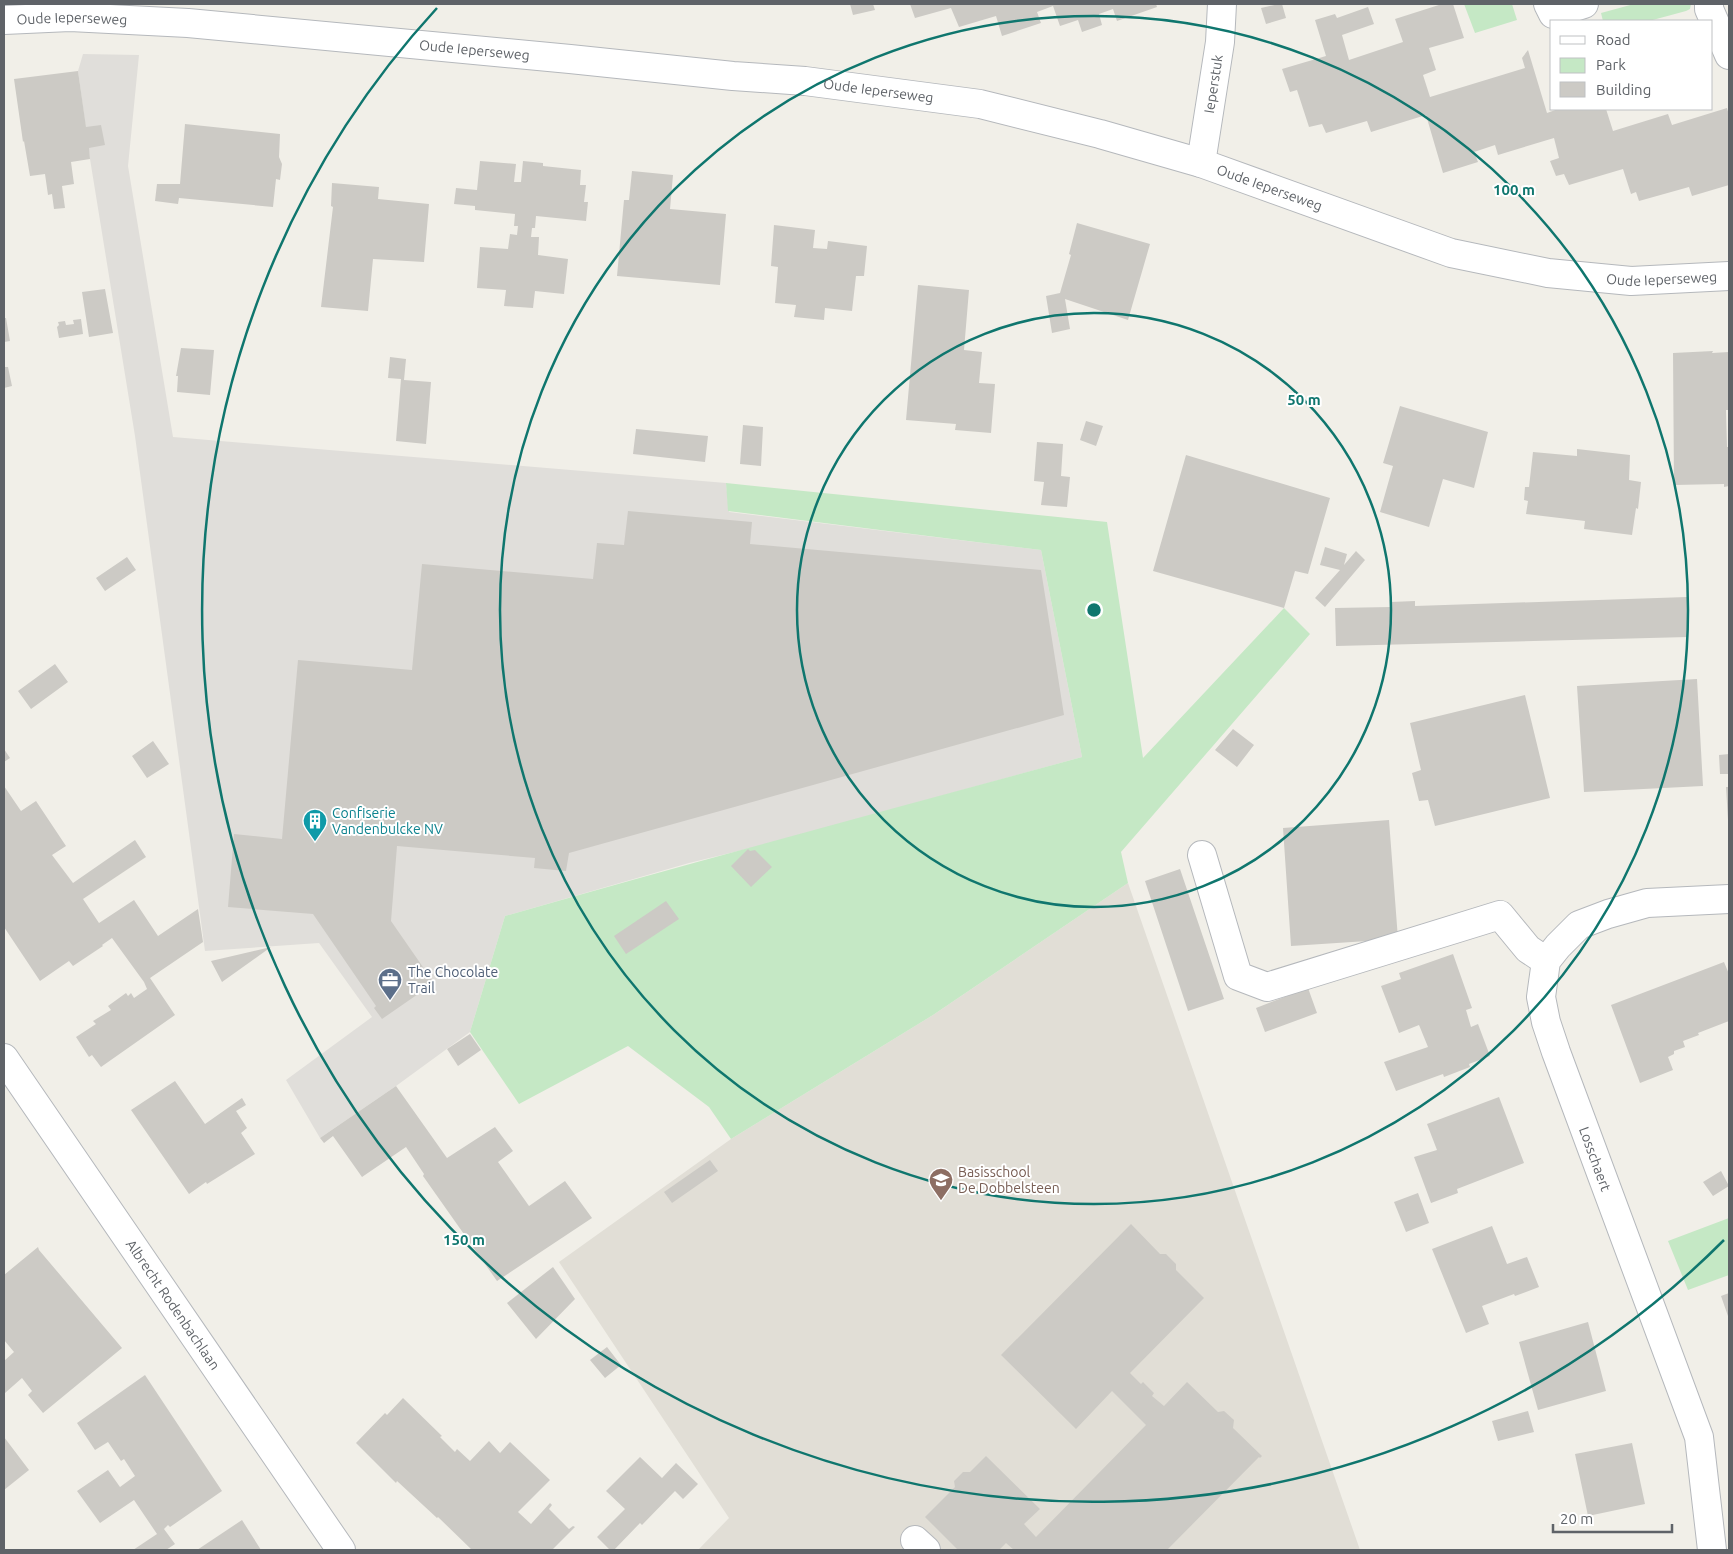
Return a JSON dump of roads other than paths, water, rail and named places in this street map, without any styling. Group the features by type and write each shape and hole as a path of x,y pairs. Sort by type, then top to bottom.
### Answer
{"street":[{"name":"Ieperstuk","path":"1201,164 1220,42 1222,4"},
{"path":"1548,4 1552,14 1584,4"},
{"path":"1709,4 1709,9 1729,55"},
{"name":"Oude Ieperseweg","path":"4,20 68,10 733,76 815,82 980,104 1100,134 1201,164 1332,212 1460,255 1548,273 1631,281 1729,276"},
{"path":"1202,855 1238,976 1266,987 1500,915 1528,948 1546,961 1558,946 1579,926 1608,914 1647,903 1729,899"},
{"name":"Losschaert","path":"1546,961 1541,997 1546,1022 1699,1437 1712,1550"},
{"name":"Albrecht Rodenbachlaan","path":"4,1058 341,1550"}],"place":[{"name":"Confiserie Vandenbulcke NV","path":"315,842"},
{"name":"The Chocolate Trail","path":"390,1001"},
{"name":"Basisschool De Dobbelsteen","path":"941,1201"}]}
